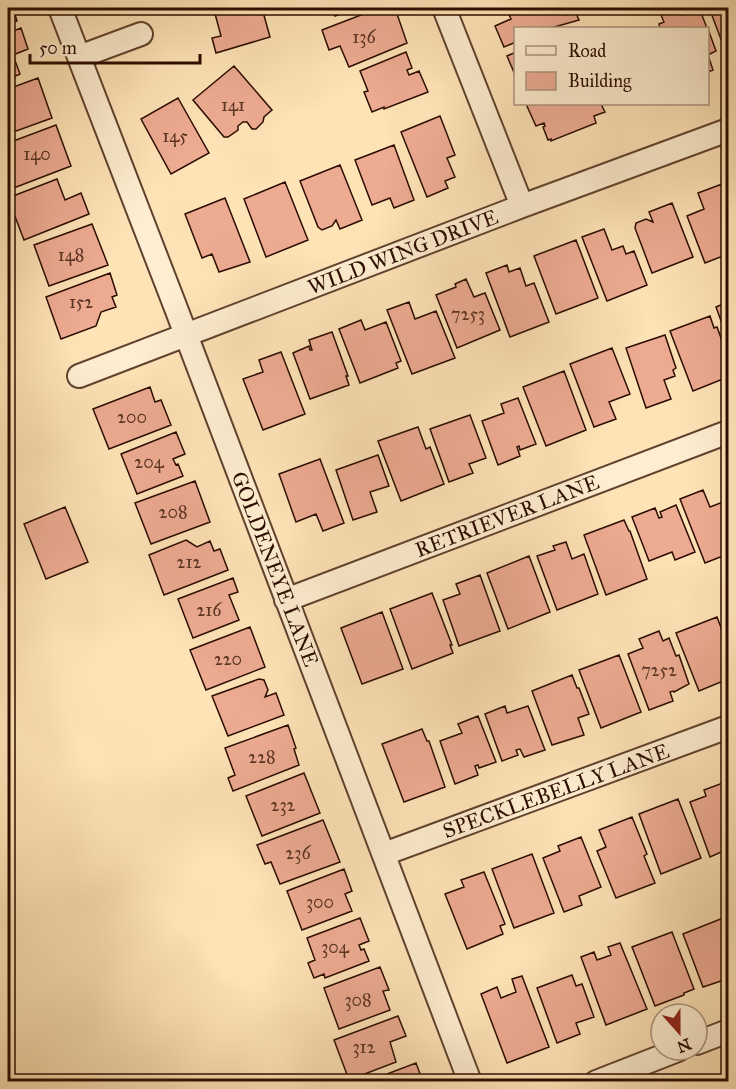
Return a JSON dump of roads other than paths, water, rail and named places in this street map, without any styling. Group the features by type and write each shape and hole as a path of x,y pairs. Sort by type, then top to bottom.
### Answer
{"street":[{"name":"GOLDENEYE LANE","path":"60,8 188,336 470,1082"},
{"path":"444,8 522,206"},
{"path":"79,57 141,34"},
{"name":"WILD WING DRIVE","path":"79,376 522,206 729,130"},
{"name":"RETRIEVER LANE","path":"286,600 729,432"},
{"name":"SPECKLEBELLY LANE","path":"384,855 729,727"},
{"path":"709,1038 729,1031"},
{"path":"596,1082 649,1061"}]}
